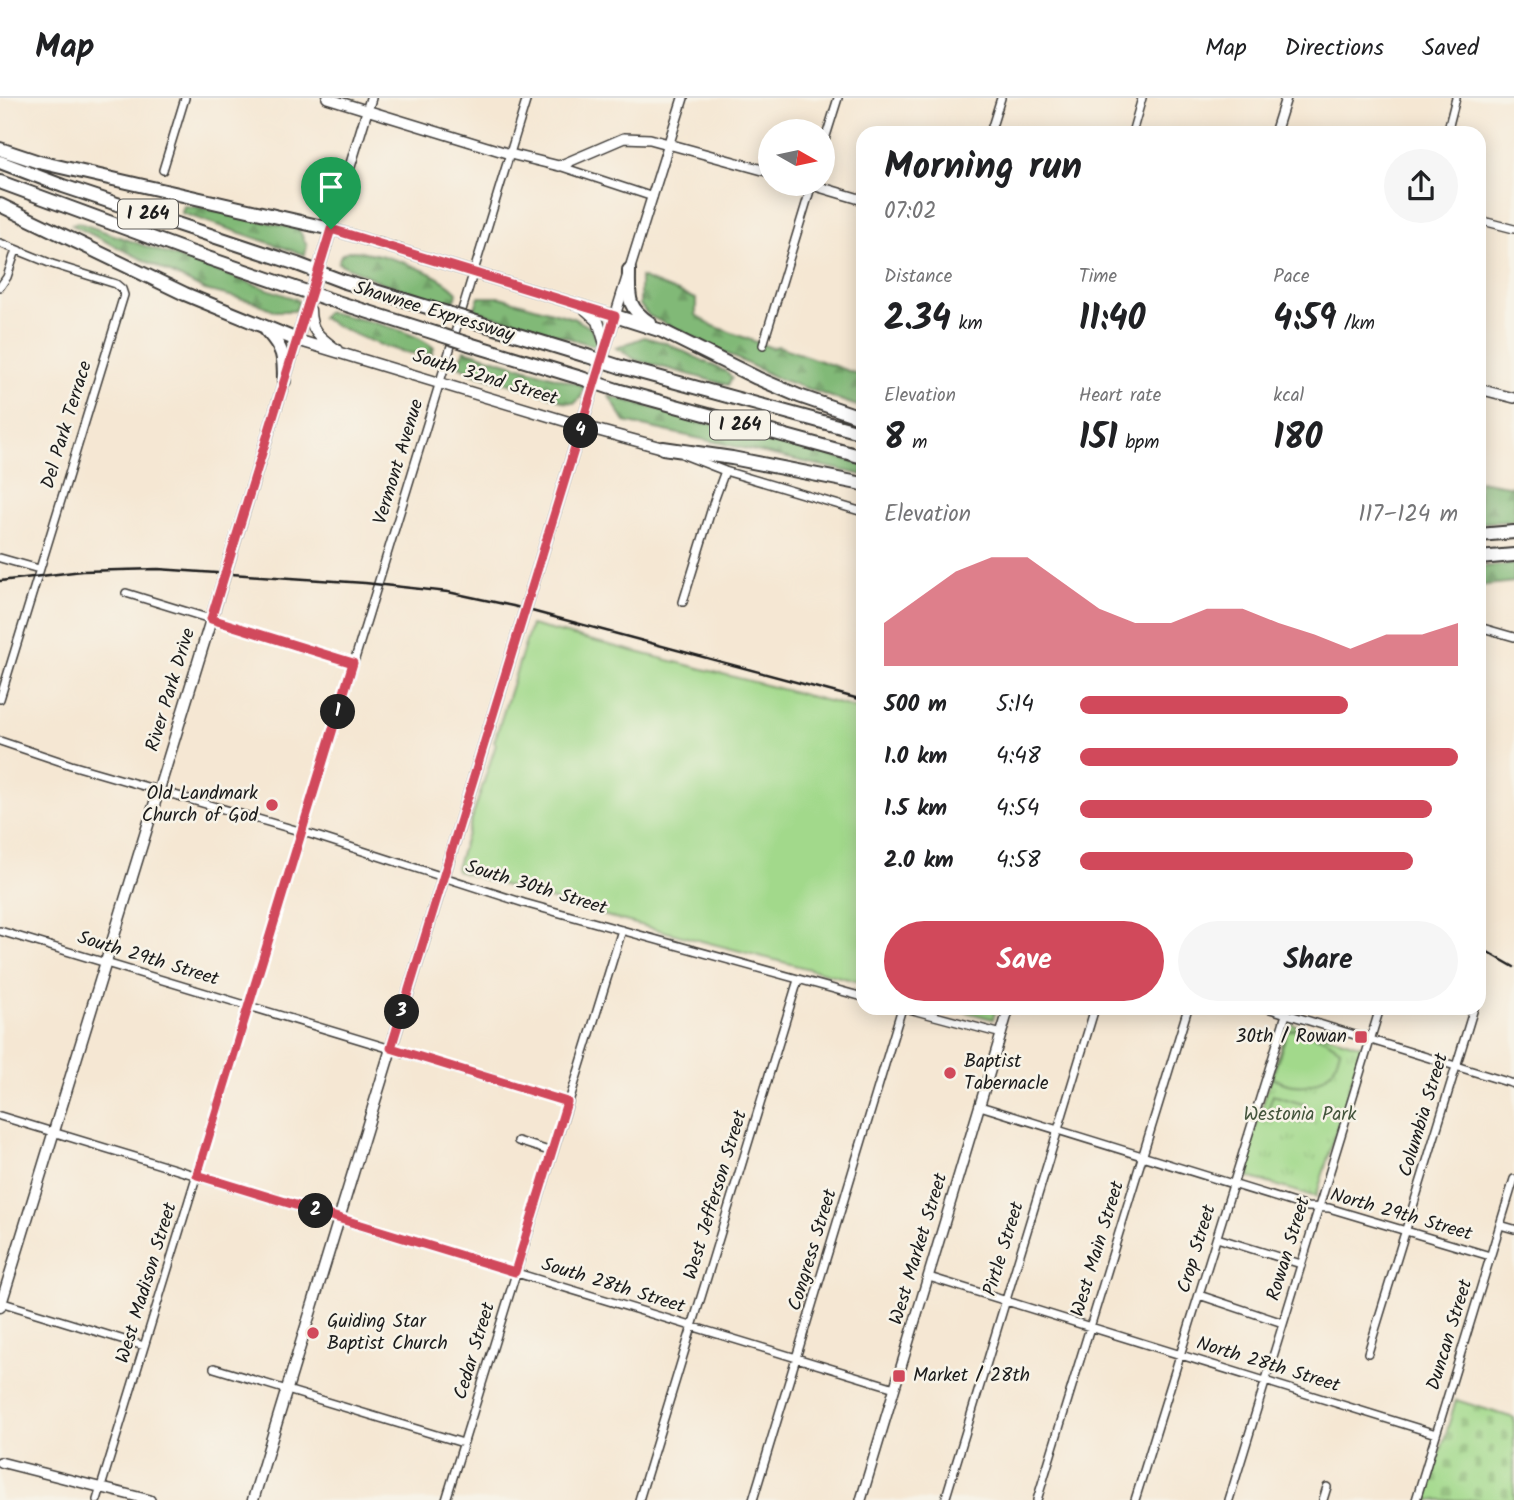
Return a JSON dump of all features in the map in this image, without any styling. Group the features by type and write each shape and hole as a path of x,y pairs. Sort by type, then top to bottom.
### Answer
{"highway":[{"path":"0,149 39,162 331,229"},
{"name":"Shawnee Expressway","path":"0,162 342,281 621,367 856,431"},
{"name":"Shawnee Expressway","path":"0,182 190,253 468,344 617,390 856,455"},
{"path":"0,205 185,294 297,340"},
{"path":"629,270 631,306 640,317 662,331 757,378 856,415"},
{"path":"615,316 662,331"},
{"path":"265,328 280,345 284,358 284,381"},
{"path":"663,448 732,458 856,483"},
{"path":"1486,534 1514,532"},
{"path":"1486,557 1514,555"}],"main road":[{"path":"253,1500 615,316 331,229"},
{"name":"River Park Drive","path":"0,1304 331,229"},
{"path":"309,303 315,334 344,354"},
{"path":"579,306 598,321 604,338 605,352"},
{"name":"South 32nd Street","path":"297,340 663,448"}],"street":[{"path":"163,170 185,98"},
{"path":"327,98 559,166 653,197"},
{"name":"River Park Drive","path":"331,229 371,98"},
{"name":"Vermont Avenue","path":"387,553 527,98"},
{"path":"615,316 683,98"},
{"path":"831,119 838,98"},
{"path":"992,126 1001,98"},
{"path":"1134,126 1142,98"},
{"path":"1277,126 1286,98"},
{"path":"1449,126 1456,98"},
{"path":"559,166 624,138 669,143 758,169"},
{"path":"835,191 856,198"},
{"path":"763,345 807,196"},
{"path":"1486,222 1514,229"},
{"path":"0,243 16,250 7,277 0,286"},
{"name":"Del Park Terrace","path":"0,699 123,299 122,289 116,284 16,250"},
{"path":"1486,391 1514,398"},
{"name":"South 32nd Street","path":"663,448 725,471 856,510"},
{"path":"683,602 725,471"},
{"name":"West Madison Street","path":"97,1500 387,553"},
{"path":"0,558 39,569"},
{"path":"126,593 353,663"},
{"path":"1486,630 1514,636"},
{"name":"South 30th Street","path":"0,741 71,765 302,832 524,903 856,995"},
{"name":"Cedar Street","path":"446,1500 622,930"},
{"name":"South 29th Street","path":"0,931 567,1102"},
{"name":"West Jefferson Street","path":"639,1500 798,980"},
{"name":"Congress Street","path":"753,1500 902,1015"},
{"path":"930,1015 1002,1034"},
{"name":"West Market Street","path":"861,1500 1008,1015"},
{"name":"Pirtle Street","path":"945,1500 1093,1015"},
{"name":"West Main Street","path":"1037,1500 1186,1015"},
{"name":"Crop Street","path":"1135,1500 1286,1015"},
{"path":"1298,1015 1514,1084"},
{"name":"Rowan Street","path":"1229,1500 1378,1015"},
{"name":"Columbia Street","path":"1368,1353 1472,1015"},
{"path":"980,1106 1143,1156"},
{"name":"South 28th Street","path":"0,1116 895,1388"},
{"path":"518,1141 552,1152"},
{"name":"North 29th Street","path":"1143,1156 1307,1207 1329,1208 1490,1256"},
{"name":"Duncan Street","path":"1416,1500 1514,1179"},
{"name":"North 29th Street","path":"1500,1225 1514,1229"},
{"path":"1217,1238 1301,1264"},
{"path":"929,1278 1090,1327"},
{"path":"1199,1296 1283,1323"},
{"path":"0,1304 144,1346"},
{"name":"North 28th Street","path":"1090,1327 1436,1434"},
{"path":"214,1368 463,1443"},
{"path":"0,1462 150,1500"},
{"path":"1323,1500 1327,1487"}],"green space":[{"path":"183,206 199,207 299,229 307,246 305,255 182,213"},
{"path":"77,222 299,302 295,311 275,311 255,302 205,290 72,225"},
{"path":"348,251 374,254 406,263 448,284 457,292 456,298 451,304 383,283 338,263 341,255"},
{"path":"640,277 696,299 696,315 711,325 772,348 778,346 856,374 856,406 777,378 649,316 640,305"},
{"path":"479,297 500,297 573,318 591,328 599,344 595,346 474,310"},
{"path":"326,312 383,325 412,335 434,348 432,354 406,352 376,343 322,318"},
{"path":"644,337 666,343 727,372 732,378 728,385 636,360 616,348"},
{"path":"464,350 585,386 581,397 575,403 564,402 552,396 475,374 459,366"},
{"path":"609,396 856,462 856,473 625,422"},
{"path":"1486,482 1514,487 1514,521 1486,523"},
{"path":"1514,564 1514,582 1486,585 1486,566"},
{"path":"531,625 856,708 856,981 613,918 457,871 496,744 494,742"},
{"path":"978,1015 994,1015 993,1019"},
{"name":"Westonia Park","path":"1288,1023 1362,1046 1316,1197 1241,1175"},
{"path":"1295,1029 1325,1039 1340,1049 1336,1064 1318,1082 1295,1085 1272,1078 1287,1032"},
{"path":"1273,1095 1306,1105 1301,1123 1267,1112"},
{"path":"1456,1400 1514,1418 1514,1500 1426,1500"}],"railway":[{"path":"0,581 82,571 158,569 365,583 448,592 513,606 856,698"},
{"path":"1486,951 1514,967"}],"place":[{"name":"Old Landmark Church of God","path":"272,805"},
{"name":"30th / Rowan","path":"1361,1037"},
{"name":"Baptist Tabernacle","path":"950,1073"},
{"name":"Guiding Star Baptist Church","path":"313,1333"},
{"name":"Market / 28th","path":"899,1376"}],"route":[{"path":"331,229 615,316 391,1048 567,1102 515,1272 197,1175 353,663 211,619 331,229"}]}
